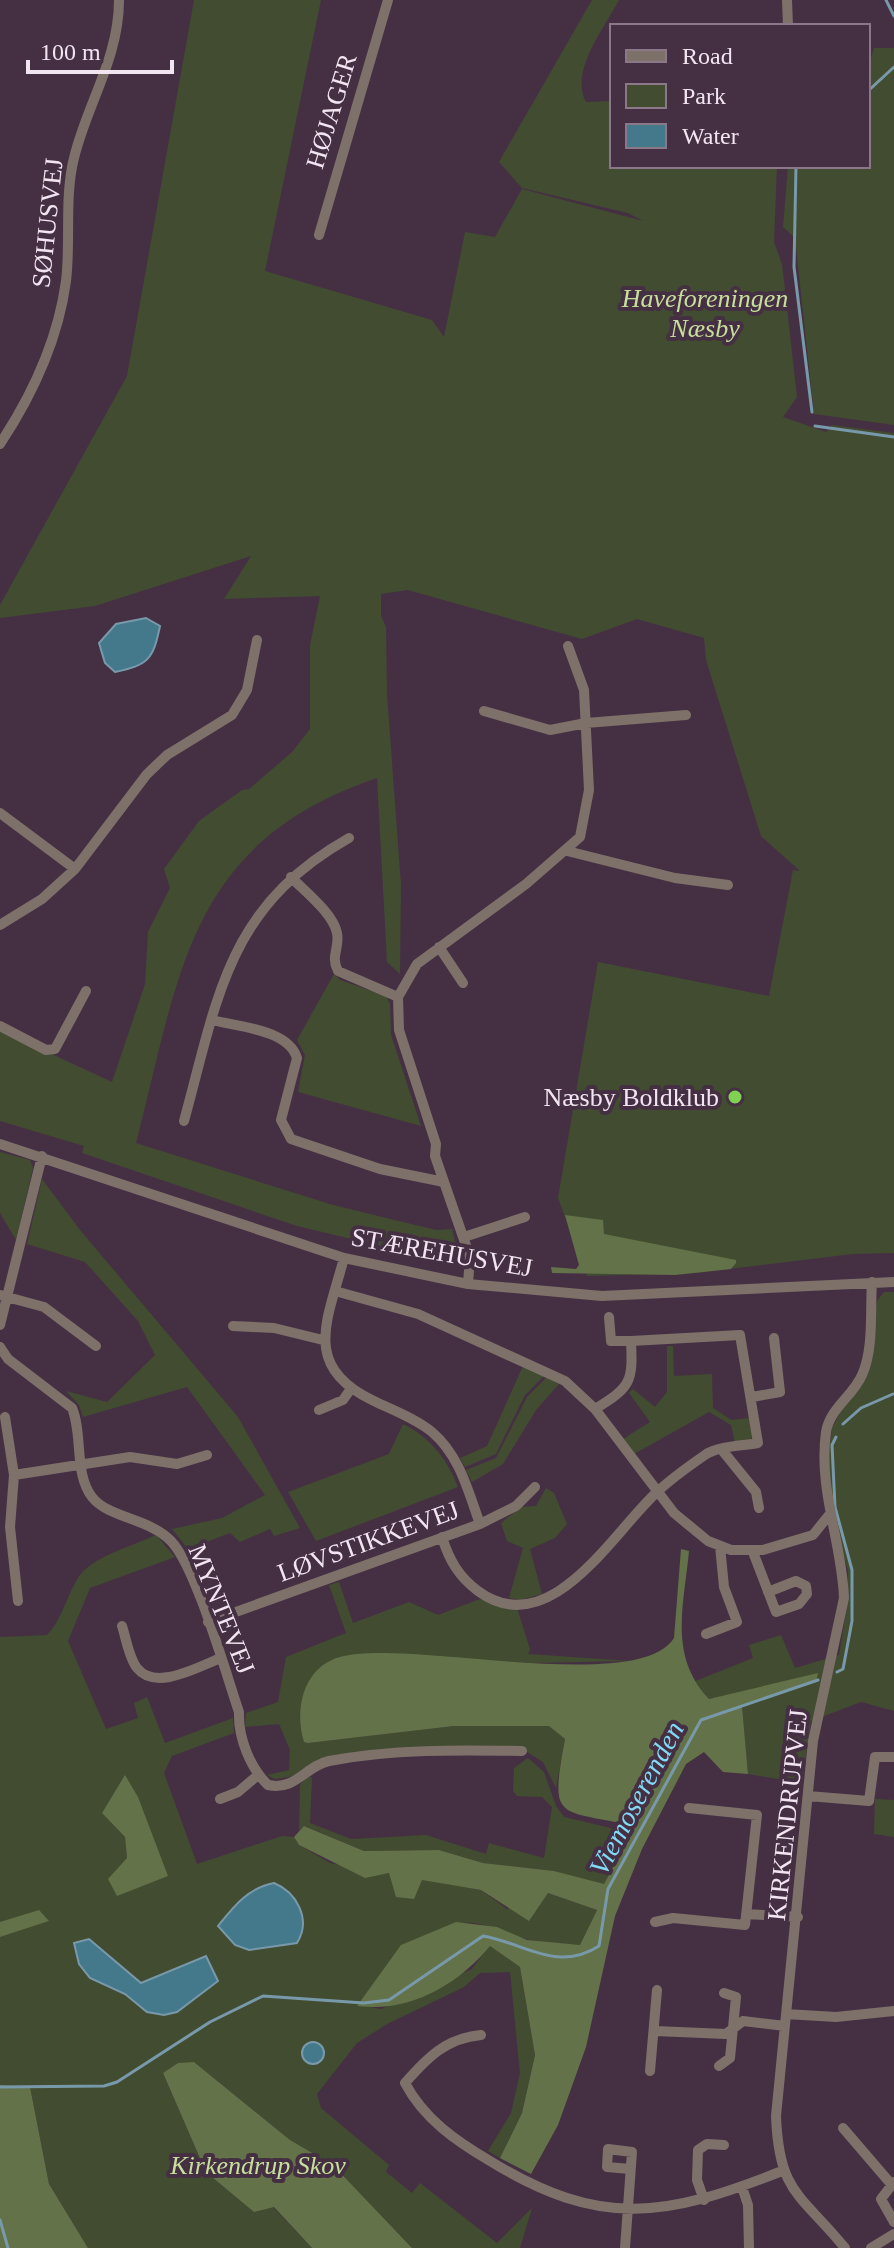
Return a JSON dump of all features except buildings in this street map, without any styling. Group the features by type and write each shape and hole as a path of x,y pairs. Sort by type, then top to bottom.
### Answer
{"street":[{"name":"SØHUSVEJ","path":"0,444 32,392 59,317 66,280 73,162 112,56 118,31 119,0"},
{"name":"HØJAGER","path":"319,235 388,0"},
{"path":"787,0 788,24"},
{"path":"0,925 42,899 75,869 147,774 167,755 225,721 238,707 247,690 257,640"},
{"path":"468,1284 470,1257 435,1156 436,1144 399,1030 398,997 417,964 567,851 580,837 589,790 584,690 568,646"},
{"path":"484,711 550,730 586,723 686,715"},
{"path":"0,813 75,869"},
{"path":"184,1121 220,988 239,943 291,877 349,838"},
{"path":"567,851 675,878 728,885"},
{"path":"291,877 335,928 337,941 332,956 338,971 398,997"},
{"path":"439,947 463,983"},
{"path":"0,1026 46,1050 55,1049 86,991"},
{"path":"212,1020 284,1039 294,1049 297,1058 281,1120 291,1139 380,1169 444,1182"},
{"name":"STÆREHUSVEJ","path":"0,1144 344,1258 468,1284 602,1296 894,1282"},
{"path":"0,1325 4,1296 42,1156"},
{"path":"464,1237 525,1217"},
{"path":"344,1258 323,1340 333,1371 350,1390 432,1432 460,1468 480,1524"},
{"name":"KIRKENDRUPVEJ","path":"845,2248 802,2204 782,2171 776,2116 813,1741 844,1598 829,1515 824,1449 827,1427 863,1373 872,1282"},
{"path":"335,1291 418,1314 548,1373 582,1393 656,1493 696,1535 720,1546 753,1552 813,1535 829,1515"},
{"path":"4,1296 44,1307 96,1346"},
{"path":"442,1537 454,1567 465,1582 484,1596 519,1604 538,1601 575,1581 656,1493 709,1452 758,1443 740,1335 611,1341 609,1317"},
{"path":"233,1326 274,1328 323,1340"},
{"path":"752,1397 780,1392 774,1338"},
{"path":"595,1409 620,1394 633,1377 631,1341"},
{"name":"MYNTEVEJ","path":"0,1347 8,1359 72,1408 86,1487 93,1499 153,1525 181,1554 221,1658 239,1712 239,1727 258,1775"},
{"path":"319,1410 343,1400 350,1390"},
{"path":"5,1417 14,1475 10,1527 18,1601"},
{"path":"722,1450 756,1492 759,1508"},
{"path":"14,1475 130,1457 177,1464 207,1455"},
{"name":"LØVSTIKKEVEJ","path":"208,1622 480,1524 516,1506 535,1487"},
{"path":"813,1535 836,1544"},
{"path":"706,1634 737,1622 724,1587 720,1546"},
{"path":"753,1552 768,1592"},
{"path":"122,1626 137,1668 146,1674 167,1678 221,1658"},
{"path":"220,1799 238,1792 258,1775 268,1785 278,1787 298,1780 317,1765 328,1761 430,1751 522,1751"},
{"path":"808,1796 869,1801 875,1757 894,1757"},
{"path":"655,1922 673,1918 745,1925 757,1815 689,1808"},
{"path":"746,1914 798,1917"},
{"path":"650,2071 657,1990"},
{"path":"719,2066 730,2058 736,1997 724,1993"},
{"path":"786,2014 836,2017 894,2011"},
{"path":"655,2031 726,2034 743,2021 785,2026"},
{"path":"481,2035 449,2042 425,2060 405,2083 413,2097 451,2137 534,2188 577,2202 629,2209 658,2209 704,2200 782,2171"},
{"path":"843,2128 892,2183 881,2199 894,2222"},
{"path":"704,2200 697,2180 698,2150 707,2144 724,2145"},
{"path":"625,2248 630,2169"},
{"path":"742,2187 748,2205 749,2248"},
{"path":"871,2248 894,2234"}],"green space":[{"name":"Haveforeningen Næsby","path":"194,0 321,0 265,271 432,320 444,337 465,232 495,237 522,189 643,221 628,213 522,188 499,162 592,0 619,0 591,50 582,77 586,102 610,101 610,168 777,168 774,242 782,264 797,397 783,417 826,432 832,425 894,433 894,1253 853,1254 696,1273 587,1276 558,1198 598,962 769,996 793,870 800,871 761,836 706,660 704,638 637,619 582,639 408,590 381,594 381,616 386,627 387,694 401,885 400,974 387,962 377,778 314,805 266,838 229,877 202,921 182,970 166,1023 136,1143 333,1205 436,1230 452,1229 461,1265 297,1226 82,1153 84,1146 0,1121 0,1030 112,1082 145,984 148,932 170,888 164,869 199,821 242,790 249,789 292,752 310,729 310,645 320,596 224,599 251,556 95,606 0,618 0,605 127,376"},
{"path":"874,48 894,48 894,425 814,414 795,238 783,227 788,168 870,168 870,61"},
{"path":"334,974 340,980 386,996 390,1004 391,1035 421,1126 298,1092 305,1055 297,1040"},
{"path":"0,1152 30,1160 33,1168 16,1240 0,1213"},
{"path":"42,1179 80,1230 238,1417 300,1528 274,1536 270,1529 240,1542 230,1533 188,1549 172,1529 222,1518 265,1495 187,1387 83,1417 79,1405 66,1391 107,1402 155,1355 138,1321 85,1262 27,1244"},
{"path":"565,1215 603,1220 604,1234 736,1260 736,1263 731,1269 675,1275 552,1273 551,1267 576,1269 579,1265"},
{"path":"884,1292 894,1292 894,1711 861,1702 811,1721 802,1783 748,1774 742,1706 815,1682 709,1699 693,1682 753,1658 749,1645 781,1635 795,1668 839,1655 848,1600 848,1571 831,1510 827,1465 832,1428 869,1358 877,1301"},
{"path":"667,1346 673,1346 674,1376 712,1374 713,1408 731,1420 749,1418 752,1437 748,1442 735,1443 731,1425 709,1412 634,1454 623,1439 650,1422 629,1393 633,1389 655,1407 667,1392"},
{"path":"523,1366 544,1376 525,1395 496,1454 465,1467 460,1458 487,1446"},
{"path":"547,1377 559,1384 536,1410 503,1464 472,1482 466,1470 496,1458 527,1397"},
{"path":"403,1424 437,1450 458,1487 316,1541 288,1492 389,1454"},
{"path":"546,1488 554,1493 567,1524 555,1538 530,1549 542,1594 521,1600 509,1598 523,1548 507,1541 501,1523 521,1507 536,1506"},
{"path":"156,1535 175,1557 90,1588 68,1641 106,1729 138,1718 134,1703 147,1697 165,1743 233,1718 234,1733 172,1756 164,1773 197,1864 282,1836 294,1837 299,1845 330,1863 481,1890 507,1909 548,1893 597,1910 580,1945 530,1940 476,1923 454,1924 441,1929 358,2005 381,2009 472,1969 490,1945 520,1967 535,2055 522,2113 500,2158 488,2151 511,2113 520,2073 510,1972 480,1973 464,1987 387,2024 357,2043 317,2094 321,2108 389,2165 386,2172 412,2193 420,2183 497,2243 532,2208 520,2248 412,2248 333,2165 290,2140 194,2062 163,2073 206,2172 273,2207 312,2248 88,2248 49,2184 30,2087 0,2085 0,1937 48,1921 0,1922 0,1637 47,1635 84,1570 114,1552","holes":["102,1813 168,1876 127,1858 125,1837"]},
{"path":"681,1549 689,1551 682,1610 683,1648 696,1683 709,1699 818,1673 816,1682 742,1706 748,1774 723,1772 704,1752 686,1764 642,1849 615,1916 586,2047 558,2125 531,2174 500,2158 522,2113 535,2055 520,1967 490,1946 463,1973 431,1993 395,2005 357,2006 401,1945 456,1922 497,1927 527,1940 580,1945 597,1910 548,1893 529,1921 481,1890 422,1880 414,1899 396,1897 389,1873 365,1878 299,1845 294,1837 304,1826 364,1851 439,1850 483,1863 554,1871 604,1884 632,1833 630,1825 587,1816 564,1807 559,1798 558,1785 565,1739 549,1726 454,1726 308,1743 304,1742 300,1717 304,1691 317,1670 327,1662 371,1653 569,1664 616,1663 652,1655 674,1638"},
{"path":"339,1582 353,1623 409,1602 438,1615 480,1599 517,1608 530,1649 528,1654 631,1661 532,1663 376,1654 340,1657 308,1743 454,1726 549,1726 565,1739 556,1788 543,1762 522,1749 431,1747 318,1759 295,1776 275,1779 267,1775 289,1770 290,1750 279,1724 245,1727 246,1713 278,1702 286,1657 346,1633 329,1585"},
{"path":"528,1758 544,1772 556,1806 564,1817 632,1833 604,1885 554,1871 483,1863 439,1850 364,1851 305,1826 299,1831 300,1785 308,1775 312,1778 310,1823 351,1839 426,1835 486,1854 489,1843 544,1858 552,1807 542,1797 517,1796 513,1791 514,1768"},
{"path":"125,1775 138,1797 168,1876 117,1896 108,1879 127,1858 125,1837 102,1813"},
{"path":"875,1799 894,1800 894,1837 874,1834"},
{"path":"39,1910 49,1921 0,1937 0,1922"},
{"name":"Kirkendrup Skov","path":"194,2062 290,2140 333,2165 412,2248 312,2248 274,2207 254,2212 206,2172 163,2073 178,2063"},
{"path":"0,2085 30,2087 49,2184 88,2248 0,2248"}],"water":[{"path":"146,618 160,626 151,654 135,667 115,672 105,663 99,643 116,624"},
{"path":"274,1883 289,1893 299,1907 303,1925 297,1943 249,1950 235,1945 218,1926 249,1894"},
{"path":"89,1939 141,1983 206,1956 218,1981 177,2012 164,2015 147,2012 125,1994 90,1978 79,1964 74,1943"},
{"path":"313,2042 321,2045 324,2053 321,2061 313,2064 305,2061 302,2053 305,2045"}],"waterway":[{"name":"Viemoserenden","path":"886,0 894,16"},
{"name":"Viemoserenden","path":"870,89 894,67"},
{"name":"Viemoserenden","path":"796,168 794,267 812,412"},
{"name":"Viemoserenden","path":"815,426 894,437"},
{"name":"Viemoserenden","path":"843,1424 861,1408 893,1394"},
{"name":"Viemoserenden","path":"836,1437 832,1445 835,1507 852,1570 852,1621 843,1669 837,1672"},
{"name":"Viemoserenden","path":"0,2087 104,2086 117,2082 210,2022 263,1996 364,2003 389,2000 483,1936 555,1957 584,1954 599,1946 608,1889 701,1720 818,1680"},
{"name":"Viemoserenden","path":"0,2220 8,2248"}],"place":[{"name":"Næsby Boldklub","path":"735,1097"}]}
